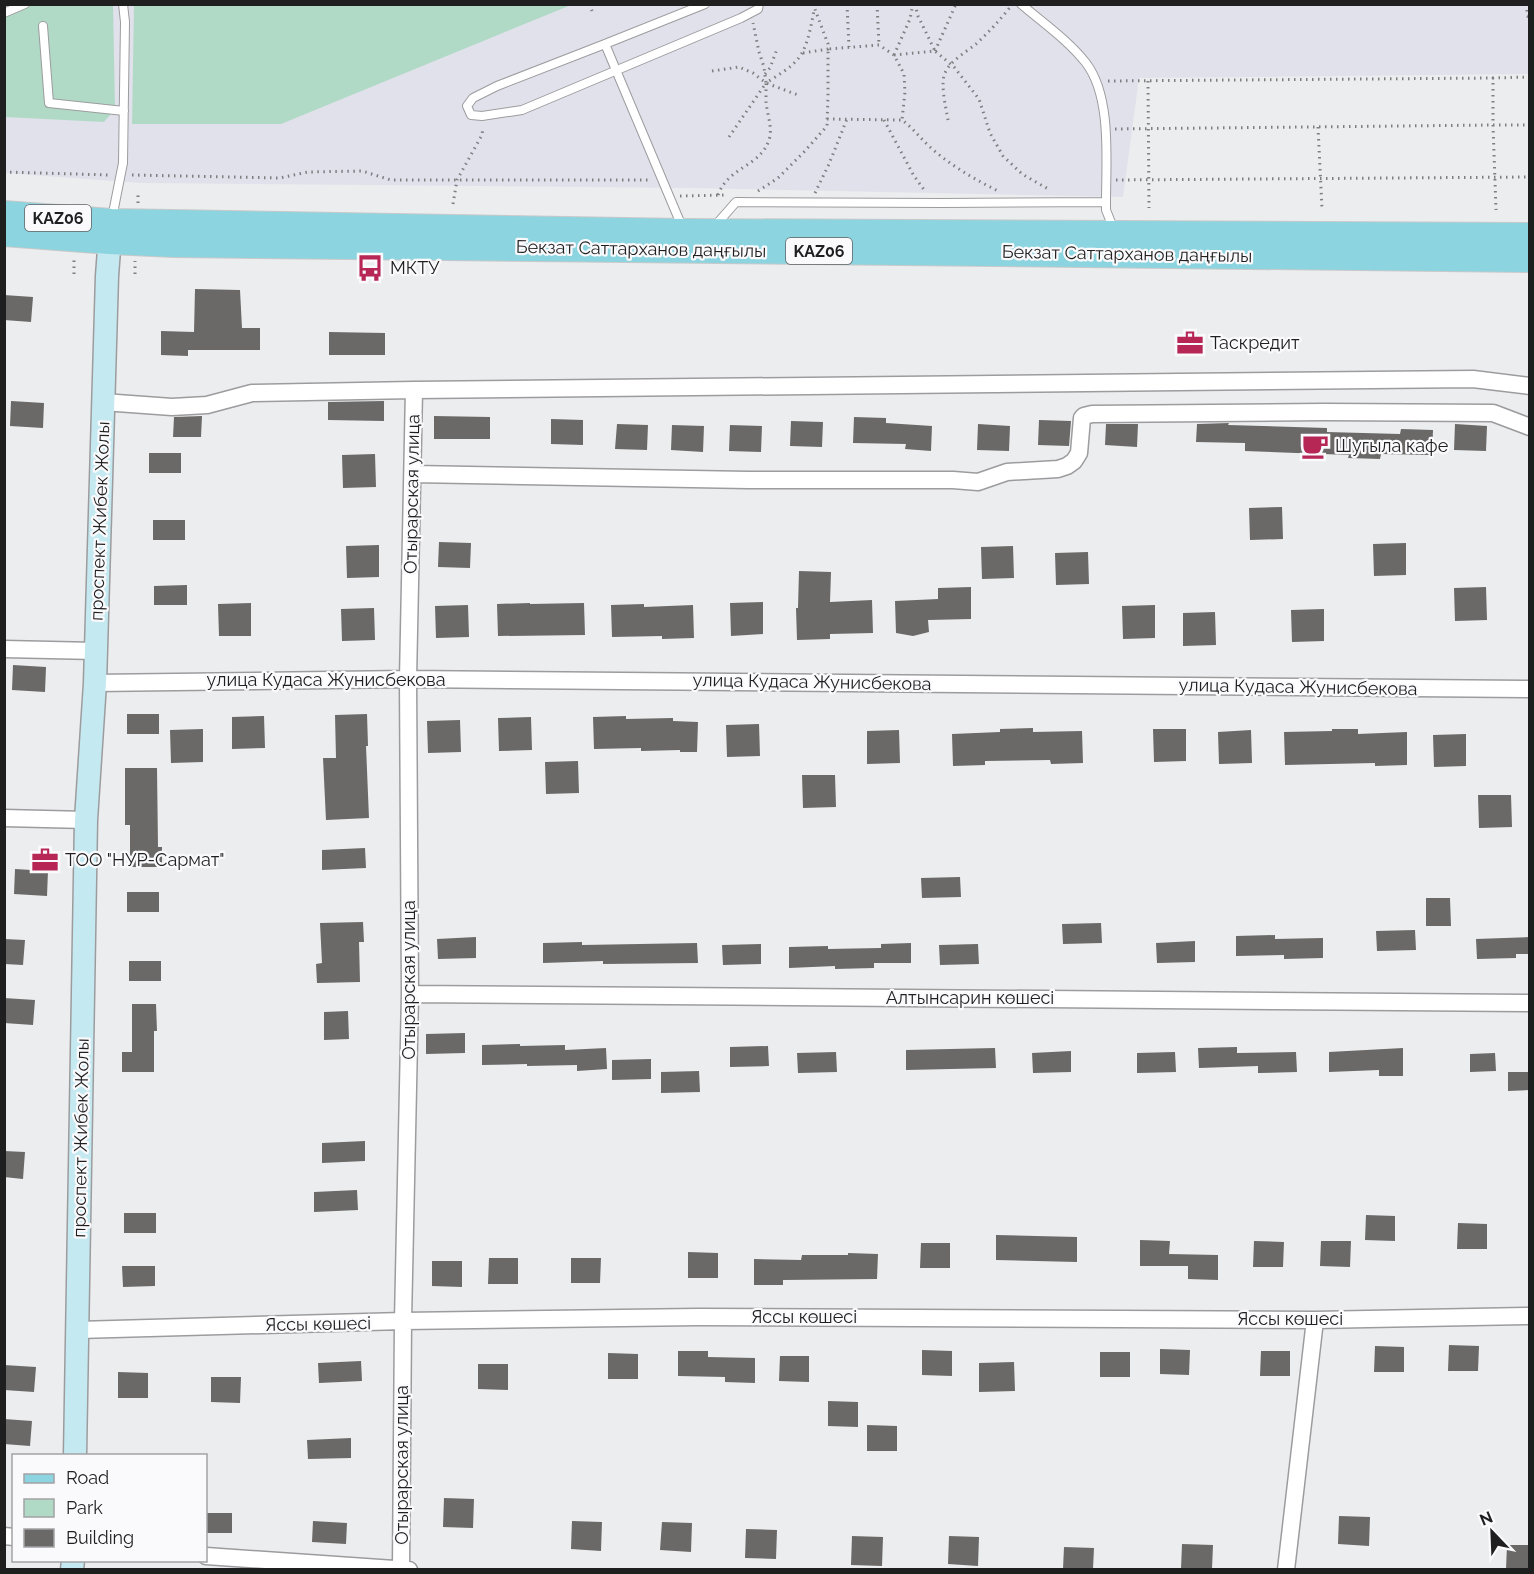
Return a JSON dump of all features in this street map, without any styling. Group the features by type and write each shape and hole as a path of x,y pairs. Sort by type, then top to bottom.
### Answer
{"main road":[{"name":"Бекзат Саттарханов даңғылы","path":"4,214 110,231 234,245 1520,248"},
{"name":"Бекзат Саттарханов даңғылы","path":"4,233 110,231 1115,234 1520,248"},
{"name":"проспект Жибек Жолы","path":"75,1454 86,820 95,682 110,231"}],"street":[{"path":"103,402 172,407 207,405 252,393 414,390 1473,379 1530,386"},
{"name":"Отырарская улица","path":"401,1569 403,1321 410,994 408,679 414,390"},
{"path":"412,474 978,482 1007,472 1058,469 1067,466 1079,453 1082,418 1092,414 1493,413 1530,427"},
{"path":"4,649 96,651"},
{"name":"улица Кудаса Жунисбекова","path":"95,682 408,679 1530,689"},
{"path":"4,818 86,820"},
{"name":"Алтынсарин көшесі","path":"410,994 1530,1003"},
{"name":"Яссы көшесі","path":"78,1330 403,1321 698,1317 1315,1320 1530,1316"},
{"path":"1286,1569 1315,1320"},
{"path":"207,1556 410,1569"}],"lane":[{"path":"4,13 25,4"},
{"path":"110,231 123,163 125,22 123,4"},
{"path":"705,4 497,86 473,98 467,106 471,115 482,116 522,110 741,18 758,9 759,4"},
{"path":"1021,4 1068,43 1087,65 1096,82 1102,104 1105,130 1106,210 1115,234"},
{"path":"44,26 49,103 124,111"},
{"path":"605,44 662,180 697,232 736,202 1106,201"}],"path":[{"path":"590,4 592,10"},
{"path":"684,195 732,195 736,202 753,194 778,178 826,126 828,44 813,4"},
{"path":"847,4 849,47"},
{"path":"877,4 879,45"},
{"path":"894,55 914,4"},
{"path":"914,4 935,51 951,64 979,99 990,133 1003,156 1023,174 1048,189 1083,202"},
{"path":"935,51 956,4"},
{"path":"948,120 944,74 951,64 999,21 1011,4"},
{"path":"1527,4 1527,15 1530,18"},
{"path":"729,137 766,83 791,66 802,53 810,32 814,11"},
{"path":"718,195 727,179 762,153 769,139 770,121 766,104 764,67 751,13"},
{"path":"802,53 879,45 894,55 904,74 902,120"},
{"path":"765,75 777,49"},
{"path":"894,55 935,51"},
{"path":"712,71 739,67 753,73 766,83 798,95"},
{"path":"1096,82 1530,77"},
{"path":"1493,78 1496,210"},
{"path":"1148,81 1149,208"},
{"path":"453,204 457,180 482,135 484,123 482,116"},
{"path":"827,119 902,120 930,147 961,171 1022,203"},
{"path":"811,202 847,120"},
{"path":"884,120 914,176 933,203"},
{"path":"1105,130 1530,125"},
{"path":"1318,127 1322,209"},
{"path":"4,172 280,178 308,172 362,171 391,180 662,180"},
{"path":"1106,180 1530,177"}],"shaded area":[{"path":"1529,4 1529,74 1139,78 1123,197 691,188 141,183 5,173 4,5"}],"green space":[{"path":"134,4 571,5 281,124 132,124"},
{"path":"5,5 113,5 115,109 104,122 5,117"}],"building":[{"path":"195,289 240,290 242,328 260,328 260,350 188,350 188,356 161,355 161,331 194,332"},
{"path":"4,295 33,297 31,322 4,320"},
{"path":"329,332 385,333 385,355 329,355"},
{"path":"11,401 44,403 43,428 10,426"},
{"path":"384,401 384,421 328,420 328,402"},
{"path":"202,416 201,437 173,437 174,417"},
{"path":"434,416 490,417 490,439 434,439"},
{"path":"854,417 886,418 886,423 932,426 931,451 905,449 906,444 853,443"},
{"path":"551,419 583,420 583,445 551,444"},
{"path":"1039,420 1071,421 1069,446 1038,445"},
{"path":"791,421 823,422 822,447 790,446"},
{"path":"1229,423 1228,425 1327,428 1327,432 1400,434 1401,429 1433,430 1432,455 1381,454 1380,459 1348,458 1349,455 1245,451 1245,443 1196,442 1197,424"},
{"path":"617,424 648,425 647,450 615,449"},
{"path":"978,424 1010,426 1009,451 977,450"},
{"path":"1106,424 1138,424 1137,447 1105,445"},
{"path":"1455,424 1487,426 1486,451 1454,450"},
{"path":"672,425 704,426 703,452 671,450"},
{"path":"730,425 762,426 761,452 729,451"},
{"path":"149,453 181,453 181,473 149,473"},
{"path":"375,454 376,487 343,488 342,455"},
{"path":"1282,507 1283,539 1250,540 1249,508"},
{"path":"153,520 185,520 185,540 153,540"},
{"path":"439,542 471,543 470,568 438,567"},
{"path":"1406,543 1406,575 1374,576 1373,544"},
{"path":"379,545 379,577 347,578 346,546"},
{"path":"1013,546 1014,578 982,579 981,547"},
{"path":"1088,552 1089,584 1056,585 1055,553"},
{"path":"799,571 831,572 830,602 872,600 873,633 830,634 830,639 797,640 796,608 798,608"},
{"path":"187,585 187,605 154,605 154,586"},
{"path":"971,587 971,619 928,620 929,632 913,636 896,633 895,601 938,599 938,588"},
{"path":"1486,587 1487,620 1455,621 1454,588"},
{"path":"763,602 763,634 731,636 730,603"},
{"path":"251,603 251,636 219,636 218,604"},
{"path":"584,603 585,635 498,636 497,604"},
{"path":"644,604 644,607 693,605 694,638 612,637 611,605"},
{"path":"468,605 469,637 436,638 435,606"},
{"path":"1155,605 1155,638 1123,639 1122,606"},
{"path":"374,608 375,640 342,641 341,609"},
{"path":"1324,609 1324,641 1292,642 1291,610"},
{"path":"1215,612 1216,645 1183,646 1183,613"},
{"path":"13,665 46,667 45,692 12,690"},
{"path":"127,714 159,714 159,734 127,734"},
{"path":"367,714 369,818 326,820 323,758 336,758 335,715"},
{"path":"264,716 265,748 232,749 232,717"},
{"path":"626,716 626,719 673,718 673,721 698,722 697,752 641,751 641,748 594,749 593,717"},
{"path":"531,717 532,750 499,751 498,718"},
{"path":"460,720 461,752 428,753 427,721"},
{"path":"759,724 760,756 727,757 726,725"},
{"path":"1033,728 1033,732 1082,731 1083,763 1051,764 1050,760 985,761 985,765 953,766 952,734"},
{"path":"203,729 203,762 171,763 170,730"},
{"path":"1153,729 1186,729 1186,761 1154,762"},
{"path":"1332,729 1358,729 1358,734 1407,732 1407,765 1375,766 1375,763 1285,765 1284,732 1332,731"},
{"path":"899,730 900,763 867,764 867,731"},
{"path":"1251,730 1252,763 1219,764 1218,732"},
{"path":"1466,734 1466,766 1434,767 1433,735"},
{"path":"578,761 579,793 546,794 545,762"},
{"path":"125,768 157,768 158,847 162,847 162,867 130,867 130,825 125,825"},
{"path":"802,775 835,775 836,807 803,808"},
{"path":"1478,795 1511,795 1512,827 1479,828"},
{"path":"365,848 366,868 322,870 322,850"},
{"path":"15,869 48,871 47,896 14,894"},
{"path":"960,877 961,897 922,898 921,878"},
{"path":"127,892 159,892 159,912 127,912"},
{"path":"1426,898 1450,898 1451,926 1426,926"},
{"path":"363,922 364,942 359,942 360,982 317,983 316,964 322,963 320,923"},
{"path":"1101,923 1102,943 1063,944 1062,924"},
{"path":"1415,930 1416,950 1377,951 1376,931"},
{"path":"1275,935 1275,939 1323,938 1323,958 1284,959 1284,955 1236,956 1236,936"},
{"path":"476,937 476,958 438,959 437,939"},
{"path":"1530,937 1530,954 1516,954 1516,958 1477,959 1476,939"},
{"path":"4,939 25,940 23,965 4,964"},
{"path":"1195,941 1195,962 1157,963 1156,943"},
{"path":"582,942 582,945 697,943 698,963 603,964 603,961 543,963 543,943"},
{"path":"911,943 911,963 874,963 874,968 835,969 835,966 789,968 789,947 881,948 881,944"},
{"path":"761,944 761,964 723,965 722,945"},
{"path":"978,944 979,964 940,965 939,945"},
{"path":"129,961 161,961 161,981 129,981"},
{"path":"4,998 35,1000 33,1025 4,1023"},
{"path":"132,1004 156,1004 154,1072 122,1072 122,1052 132,1052"},
{"path":"348,1011 349,1039 324,1040 324,1012"},
{"path":"465,1033 465,1053 426,1054 426,1034"},
{"path":"520,1044 520,1046 565,1045 565,1050 606,1048 607,1069 577,1071 577,1065 482,1065 482,1045"},
{"path":"768,1046 769,1066 730,1067 730,1047"},
{"path":"1237,1047 1237,1053 1296,1052 1297,1072 1258,1073 1258,1066 1199,1068 1198,1048"},
{"path":"995,1048 996,1068 906,1070 906,1050"},
{"path":"1403,1048 1403,1076 1379,1076 1379,1070 1329,1072 1329,1052"},
{"path":"1071,1051 1071,1072 1033,1073 1032,1053"},
{"path":"836,1052 837,1072 798,1073 797,1053"},
{"path":"1175,1052 1176,1072 1137,1073 1137,1053"},
{"path":"1495,1053 1496,1071 1470,1072 1470,1054"},
{"path":"651,1059 651,1079 612,1080 612,1060"},
{"path":"699,1071 700,1092 661,1093 661,1072"},
{"path":"1508,1072 1530,1072 1530,1090 1508,1091"},
{"path":"365,1141 365,1161 322,1163 322,1143"},
{"path":"4,1151 25,1152 23,1179 4,1177"},
{"path":"357,1190 358,1210 314,1212 314,1192"},
{"path":"124,1213 156,1213 156,1233 124,1233"},
{"path":"1366,1215 1395,1216 1395,1241 1365,1240"},
{"path":"1458,1223 1487,1224 1487,1249 1457,1249"},
{"path":"996,1235 1077,1237 1077,1262 996,1260"},
{"path":"1140,1240 1170,1241 1169,1254 1218,1255 1218,1280 1188,1279 1188,1266 1140,1266"},
{"path":"1254,1241 1284,1242 1283,1267 1253,1267"},
{"path":"1321,1241 1351,1241 1350,1267 1320,1266"},
{"path":"921,1243 950,1243 950,1268 920,1268"},
{"path":"688,1252 718,1253 718,1278 688,1278"},
{"path":"848,1253 878,1254 877,1279 783,1280 783,1285 754,1285 754,1259 801,1260 802,1255 848,1255"},
{"path":"489,1258 518,1258 518,1284 488,1284"},
{"path":"571,1258 601,1258 600,1283 571,1283"},
{"path":"432,1261 462,1261 462,1287 432,1286"},
{"path":"122,1266 155,1266 155,1286 123,1287"},
{"path":"1449,1345 1479,1346 1478,1371 1448,1371"},
{"path":"1375,1346 1404,1347 1404,1372 1374,1372"},
{"path":"1160,1349 1190,1350 1189,1375 1160,1374"},
{"path":"922,1350 952,1351 952,1376 922,1375"},
{"path":"678,1351 708,1351 708,1357 755,1358 755,1383 725,1382 725,1377 678,1376"},
{"path":"1261,1351 1290,1351 1290,1376 1260,1376"},
{"path":"1100,1352 1130,1352 1130,1377 1100,1377"},
{"path":"608,1353 638,1354 638,1379 608,1379"},
{"path":"780,1356 809,1356 809,1382 779,1381"},
{"path":"361,1361 362,1381 319,1383 318,1363"},
{"path":"1014,1362 1015,1391 979,1392 979,1363"},
{"path":"478,1364 508,1364 508,1390 478,1389"},
{"path":"4,1365 36,1367 34,1392 4,1390"},
{"path":"118,1372 148,1373 148,1398 118,1398"},
{"path":"211,1377 241,1377 240,1403 211,1402"},
{"path":"828,1401 858,1402 858,1427 828,1426"},
{"path":"4,1419 32,1421 30,1446 4,1444"},
{"path":"867,1425 897,1426 897,1451 867,1451"},
{"path":"351,1438 351,1458 308,1459 307,1440"},
{"path":"444,1498 474,1499 473,1528 443,1527"},
{"path":"207,1513 232,1513 232,1533 207,1533"},
{"path":"1339,1516 1370,1517 1369,1546 1338,1544"},
{"path":"313,1521 347,1523 346,1544 312,1542"},
{"path":"572,1521 602,1522 601,1551 571,1549"},
{"path":"662,1522 692,1523 691,1552 660,1550"},
{"path":"746,1529 777,1530 776,1559 745,1558"},
{"path":"852,1536 883,1537 882,1566 851,1565"},
{"path":"949,1536 979,1537 978,1566 948,1564"},
{"path":"1182,1544 1213,1545 1212,1569 1181,1569"},
{"path":"1507,1545 1530,1545 1530,1569 1506,1569"},
{"path":"1064,1547 1094,1548 1093,1569 1063,1569"}],"place":[{"name":"МКТУ","path":"370,268"},
{"name":"Таскредит","path":"1190,343"},
{"name":"Шугыла кафе","path":"1315,446"},
{"name":"ТОО \"НУР-Сармат\"","path":"45,860"}]}
